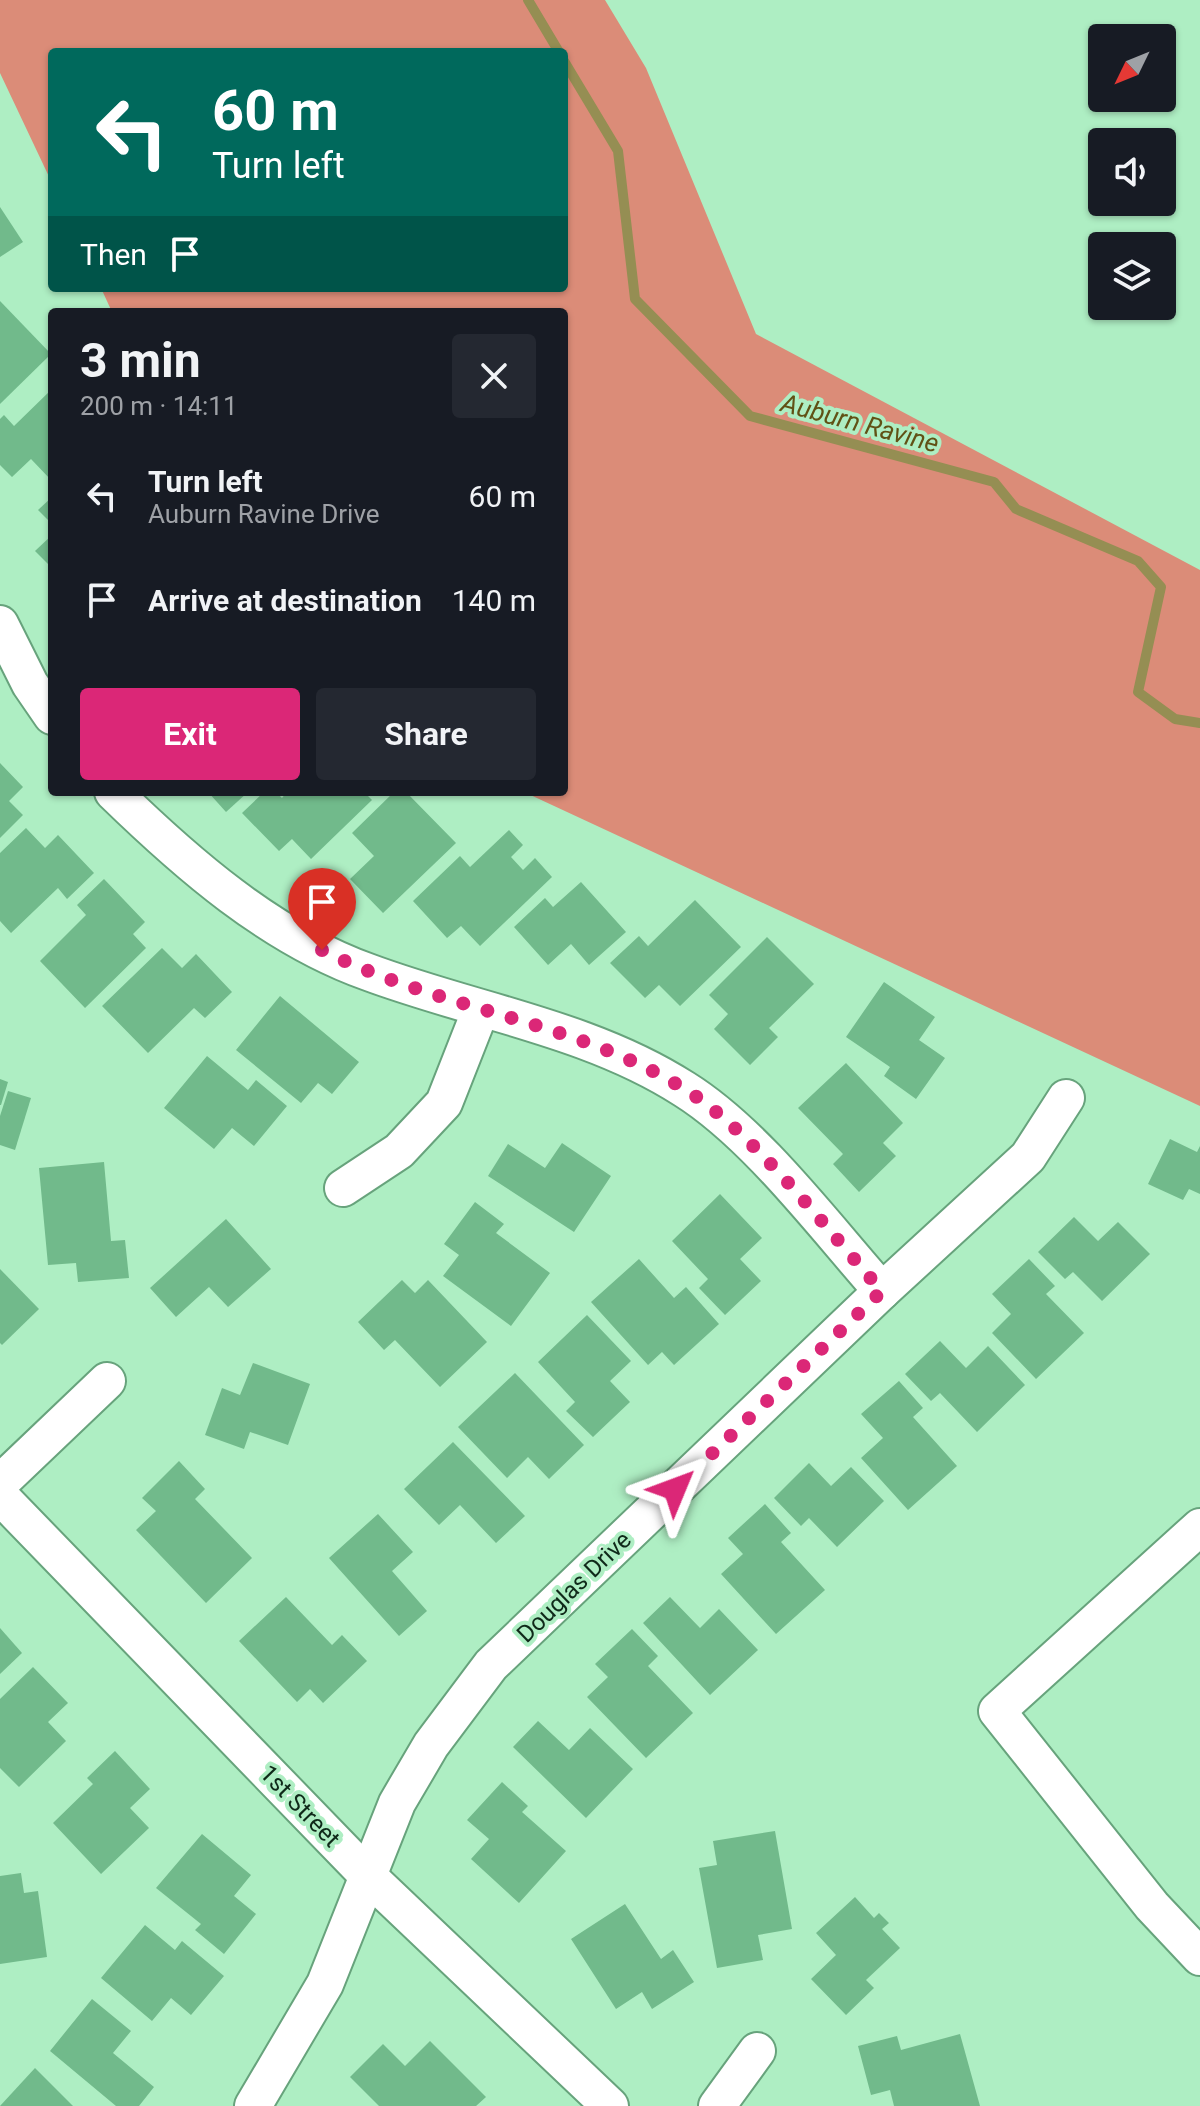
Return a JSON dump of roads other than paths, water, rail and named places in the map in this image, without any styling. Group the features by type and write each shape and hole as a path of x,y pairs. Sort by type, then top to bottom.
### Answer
{"street":[{"path":"0,624 30,684 48,710"},
{"path":"117,796 159,837 225,891 300,939 365,972 616,1053 686,1089 745,1138 882,1291"},
{"path":"343,1188 399,1151 444,1103 481,1009"},
{"name":"Douglas Drive","path":"253,2106 325,1984 397,1803 438,1734 491,1665 882,1291 1028,1157 1066,1098"},
{"path":"0,1483 107,1381"},
{"name":"1st Street","path":"0,1496 369,1877 610,2106"},
{"path":"1200,1527 997,1711 1142,1895 1200,1957"},
{"path":"717,2106 757,2051"}],"waterway":[{"name":"Auburn Ravine","path":"528,0 557,48"},
{"name":"Auburn Ravine","path":"568,68 618,151 635,299 750,416 994,482 1016,509 1138,561 1161,587 1138,692 1175,719 1200,723"}]}
